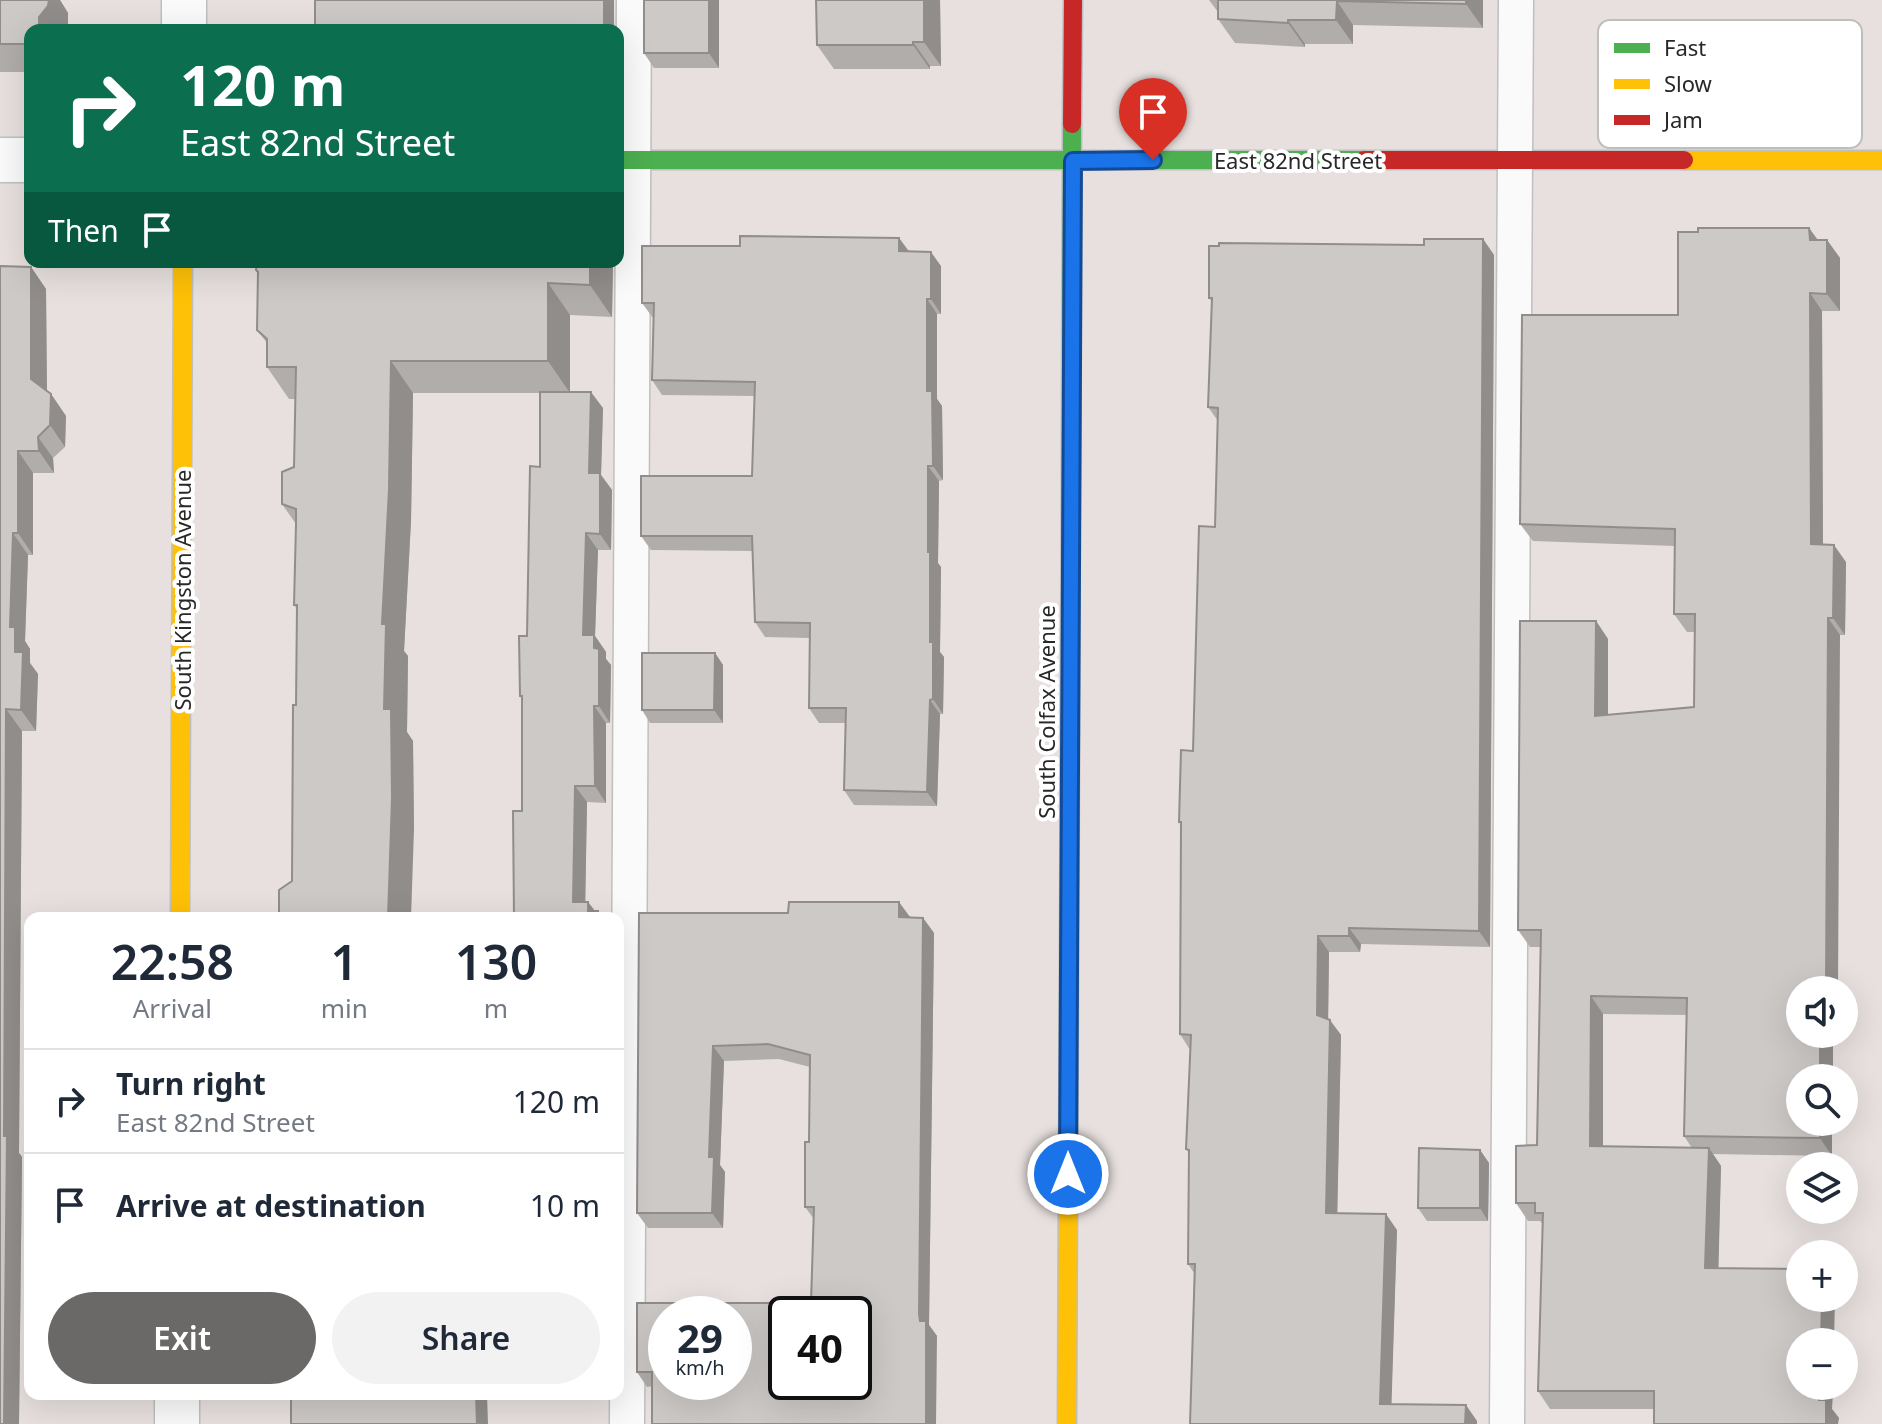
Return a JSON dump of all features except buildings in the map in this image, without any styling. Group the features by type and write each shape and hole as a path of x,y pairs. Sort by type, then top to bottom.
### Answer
{"street":[{"path":"184,0 184,24"},
{"name":"South Colfax Avenue","path":"1067,1424 1073,0"},
{"path":"0,160 24,160"},
{"name":"East 82nd Street","path":"626,160 1882,160"},
{"name":"South Kingston Avenue","path":"180,912 183,268"},
{"path":"177,1400 177,1424"}],"lane":[{"path":"627,1424 626,160 634,0"},
{"path":"1507,1424 1516,0"}],"traffic: fast":[{"path":"1070,734 1072,124"},
{"path":"624,160 1364,160"}],"traffic: slow":[{"path":"1684,160 1882,160"},
{"path":"180,912 183,268"},
{"path":"1067,1424 1070,734"}],"traffic: jam":[{"path":"1072,124 1073,0"},
{"path":"1364,160 1684,160"}],"route":[{"path":"1068,1174 1073,161 1153,160"}]}
